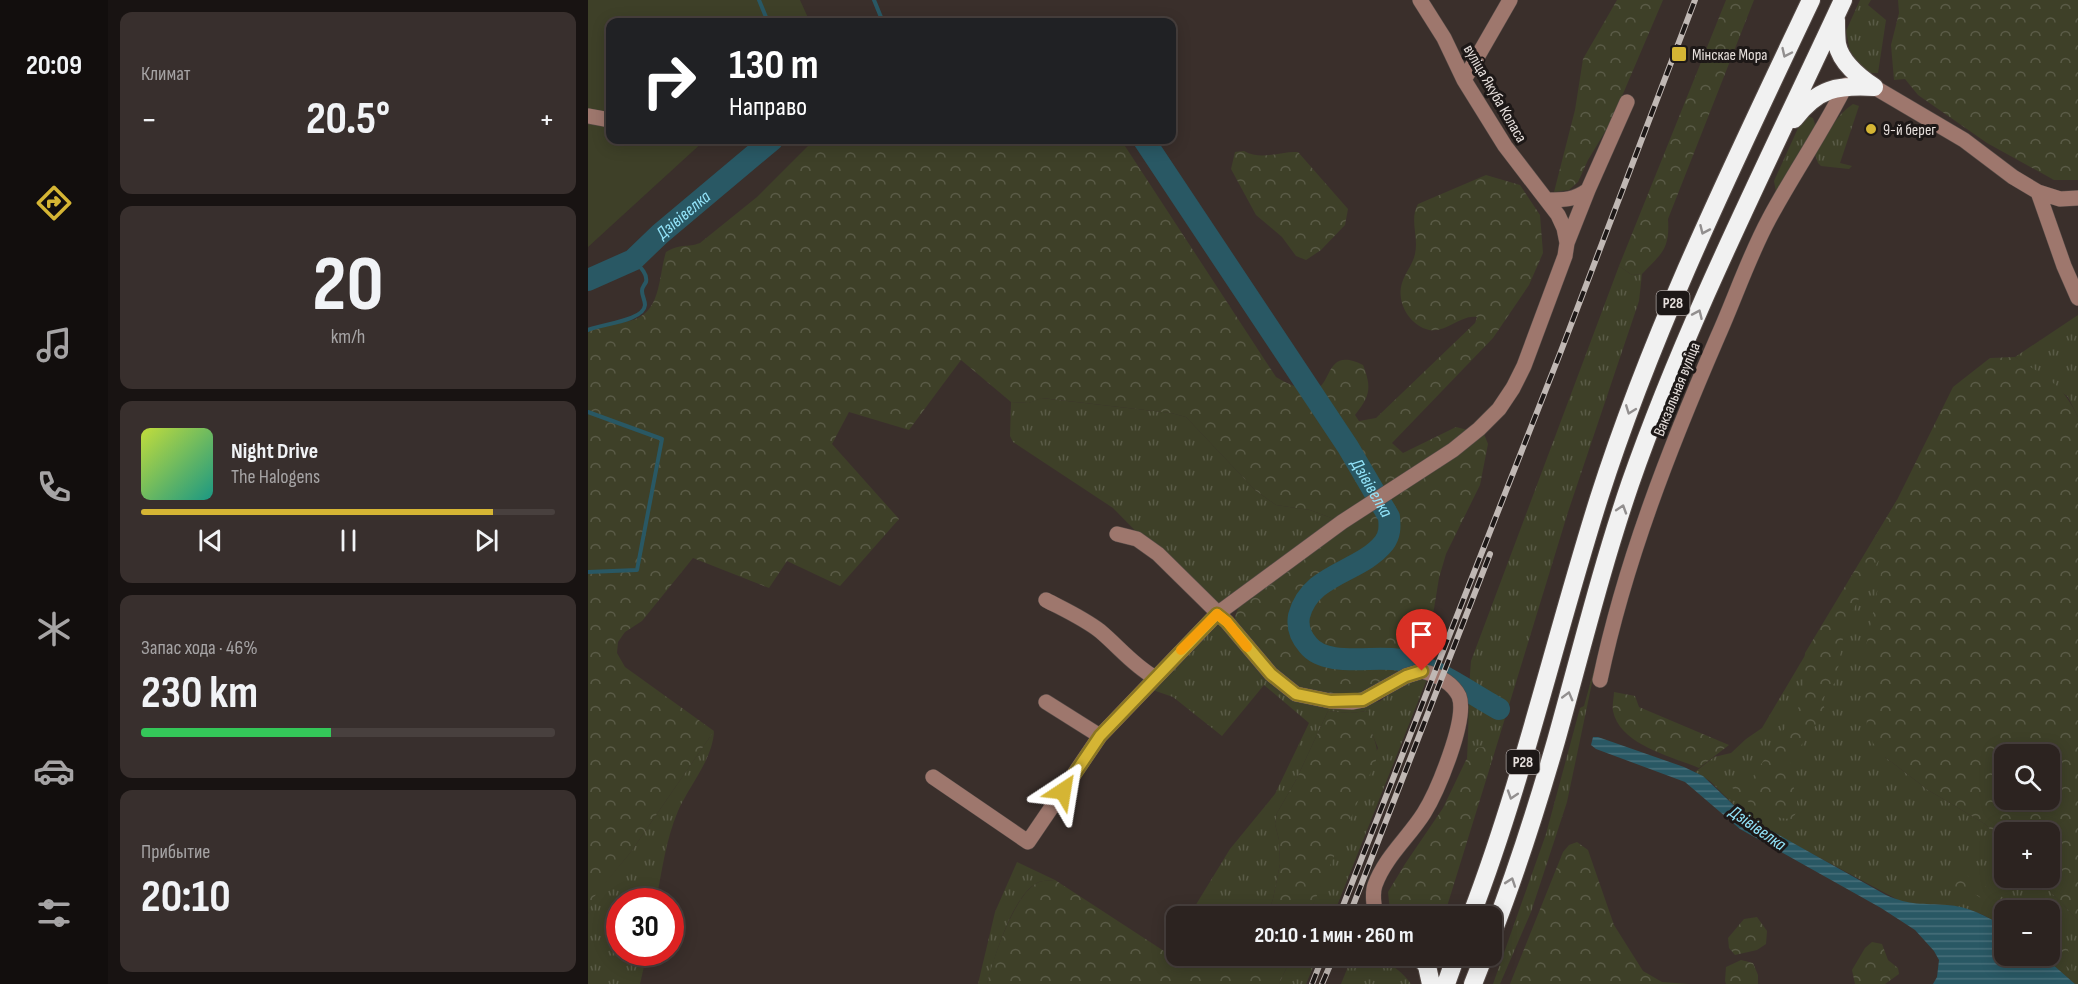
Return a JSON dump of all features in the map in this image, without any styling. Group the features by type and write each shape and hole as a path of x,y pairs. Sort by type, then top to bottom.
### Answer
{"highway":[{"name":"Р28","path":"1473,906 1526,750 1599,498 1627,418 1688,265 1739,150 1811,0"},
{"name":"Р28","path":"1502,906 1528,834 1603,568 1651,426 1696,318 1839,8"},
{"path":"1839,8 1837,44 1841,54 1857,75 1874,87"},
{"path":"1778,139 1806,104 1825,92 1846,85 1874,87"},
{"path":"1427,966 1431,984"},
{"path":"1446,984 1452,966"},
{"path":"1473,984 1480,966"}],"street":[{"name":"вуліца Якуба Коласа","path":"1420,0 1444,38 1464,80 1505,146 1547,200 1564,228 1567,243"},
{"path":"1464,80 1510,0"},
{"name":"Вакзальная вуліца","path":"1600,680 1626,576 1682,420 1769,220 1824,128 1846,85"},
{"path":"1874,87 1964,140 2013,177 2038,192 2060,199 2078,198"},
{"path":"933,777 1028,843 1100,736 1154,677 1217,614 1388,490 1453,450 1499,409 1524,366 1565,256 1567,243 1627,102"},
{"path":"588,116 606,119"},
{"path":"1547,200 1567,200 1578,197 1588,190"},
{"path":"2038,192 2078,298"},
{"path":"1117,534 1137,539 1158,554 1227,622 1271,674 1296,694 1330,701 1363,700 1406,676 1422,671 1448,682 1458,696 1461,704 1460,716 1447,763 1423,814 1380,873 1374,888 1375,906"},
{"path":"1047,600 1081,618 1101,632 1141,670 1154,677"},
{"path":"1046,702 1100,736"}],"green space":[{"path":"588,0 800,0 808,18 606,18 606,144 701,144 588,247"},
{"path":"1617,0 1663,0 1611,122 1588,160 1578,182 1569,190 1554,192 1575,110 1583,59"},
{"path":"1726,0 1754,0 1668,219 1666,244 1660,255 1642,274 1632,275 1619,266"},
{"path":"1860,0 1871,0 1868,5 1886,20 1878,73 1868,73 1850,51 1846,31"},
{"path":"1898,0 2078,0 2078,180 2054,180 1987,143 1918,95 1905,79 1894,80 1891,45 1899,13"},
{"path":"1853,104 1859,106 1840,163 1852,166 1849,169 1821,166 1815,154 1836,120"},
{"path":"1804,115 1813,118 1816,127 1777,198 1774,181"},
{"path":"810,144 1124,144 1276,377 1311,390 1321,386 1336,363 1342,360 1351,360 1363,365 1368,380 1368,392 1355,415 1359,421 1376,418 1475,323 1477,317 1465,318 1442,329 1429,330 1416,323 1406,312 1401,290 1403,279 1415,254 1414,216 1418,204 1486,175 1520,185 1540,215 1543,253 1529,285 1493,338 1392,443 1403,453 1456,427 1484,434 1488,444 1480,485 1446,554 1439,578 1431,627 1421,652 1402,674 1353,700 1297,689 1274,672 1236,626 1235,616 1239,607 1341,529 1342,522 1310,510 1276,505 1255,490 1186,417 1171,413 1042,398 1029,403 1011,402 961,360 909,430 849,412 832,444 899,519 840,586 787,561 769,588 693,558 642,621 625,632 618,642 617,653 625,667 714,731 630,853 594,897 588,914 588,331 629,321 648,311 657,293 666,252 700,243 757,197"},
{"path":"1244,151 1257,155 1298,152 1348,209 1345,225 1321,250 1306,260 1296,256 1282,237 1256,215 1231,169 1235,152"},
{"path":"1619,266 1632,275 1642,274 1639,301 1568,512 1491,764 1491,753 1467,759 1471,661"},
{"path":"2078,315 2078,417 2068,397 2015,357"},
{"path":"2015,357 2059,388 2078,417 2078,920 2047,888 2060,888 2060,822 1994,822 1994,833 1985,824 1928,790 1885,757 1873,743 1867,727 1863,661 1887,544 1845,626 1836,681 1821,700 1826,711 1792,758 1787,772 1796,793 1798,810 1792,819 1773,816 1765,813 1729,785 1748,784 1802,702 1805,653 1897,500 1953,387 1990,358"},
{"path":"1041,398 1171,413 1186,417 1255,490 1276,505 1310,510 1342,522 1217,614 1113,508 1013,442 1010,436 1011,402 1029,403"},
{"path":"1897,500 1885,757 1928,790 1985,824 1994,833 1994,888 2047,888 2058,900 1994,900 1994,921 1961,907 1902,902 1761,826 1745,816 1710,781 1695,772 1714,757 1731,753 1762,728"},
{"path":"1219,618 1360,706 1380,701 1413,677 1427,679 1337,906 1312,906 1378,748 1367,721 1368,711 1350,713 1328,711 1296,780 1277,813 1275,824 1279,840 1280,864 1271,906 1195,906 1230,849 1275,794 1309,723 1264,685 1222,736 1173,697 1144,687"},
{"path":"1597,659 1567,802 1531,912 1500,984 1493,984 1499,966 1502,966 1502,959 1546,834 1580,708 1584,706"},
{"path":"1614,692 1635,696 1639,707 1729,745 1699,768 1661,754 1625,733 1613,711"},
{"path":"1328,711 1350,713 1369,711 1369,723 1377,758 1312,906 1271,906 1280,864 1279,840 1275,824 1277,813 1296,780"},
{"path":"714,731 710,752 678,811 670,833 659,888 606,888 606,966 644,966 640,984 588,984 588,914 593,897 630,853"},
{"path":"1484,747 1491,753 1491,764 1447,906 1389,906 1388,892 1443,808 1466,760 1477,748"},
{"path":"1577,842 1588,850 1614,925 1643,971 1662,982 1689,984 1510,984 1563,852 1569,845"},
{"path":"1017,862 1055,880 1037,883 1028,890 1005,929 987,984 978,984 995,912"},
{"path":"1962,872 2007,900 1994,900 1994,907 1972,892 1953,886 1953,877"},
{"path":"1055,880 1166,952 1166,966 1287,966 1279,984 987,984 999,944 1020,900 1028,890 1043,881"},
{"path":"2060,902 2078,920 2078,984 2075,984 2054,966 2060,966"},
{"path":"1757,917 1767,931 1766,944 1757,950 1735,955 1729,948 1728,938 1744,919"},
{"path":"2060,935 2066,945 2072,971 2060,961"},
{"path":"1872,942 1882,944 1888,960 1898,968 1899,974 1885,984 1855,984 1852,970 1865,948"},
{"path":"1741,960 1753,963 1758,975 1758,984 1726,984 1726,967"},
{"path":"1287,966 1314,966 1306,984 1279,984"},
{"path":"1348,966 1392,966 1411,984 1341,984"}],"water":[{"path":"1593,737 1598,737 1684,767 1703,776 1745,816 1886,895 1910,902 1962,907 1994,921 1994,966 2054,966 2075,984 1933,984 1937,977 1939,960 1915,930 1881,908 1740,829 1685,782 1596,749 1591,745"}],"waterway":[{"path":"759,0 766,18"},
{"path":"874,0 881,18"},
{"name":"Дзівівелка","path":"588,280 633,260 660,234 767,144"},
{"name":"Дзівівелка","path":"1147,144 1348,447 1389,517 1389,531 1384,543 1362,561 1324,582 1305,602 1299,616 1299,628 1303,639 1316,652 1338,659 1389,659 1413,663 1439,674 1499,709"},
{"path":"588,330 630,318 643,310 645,305 642,290 646,276 633,260"},
{"path":"588,412 662,439 637,570 588,572"}],"railway":[{"path":"1343,906 1561,351 1695,0"},
{"path":"1353,906 1490,554"},
{"path":"1312,984 1319,966"},
{"path":"1322,984 1330,966"}],"slow traffic":[{"path":"1181,650 1217,614 1227,622 1247,647"}],"place":[{"name":"Мінскае Мора","path":"1679,54"},
{"name":"9-й берег","path":"1871,129"}],"route":[{"path":"1063,791 1100,736 1144,687 1217,614 1227,622 1271,674 1296,694 1314,699 1353,702 1363,700 1406,676 1422,671"}]}
